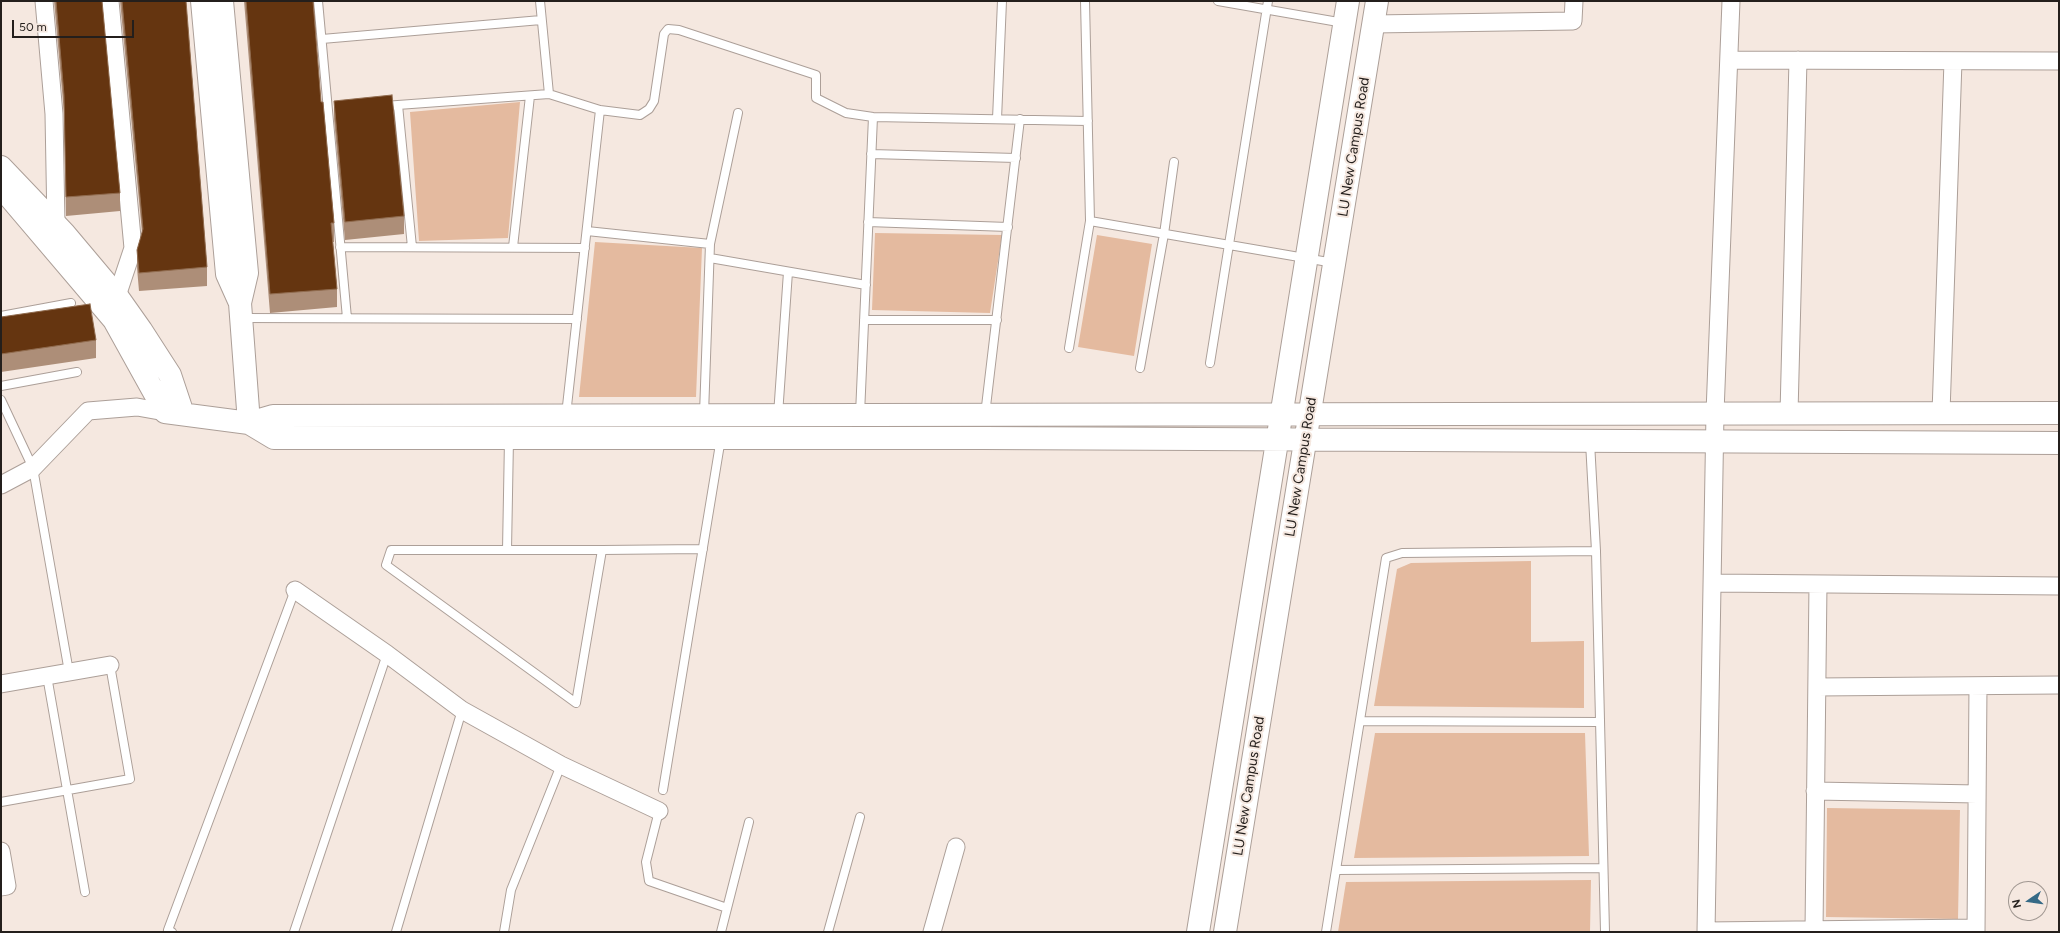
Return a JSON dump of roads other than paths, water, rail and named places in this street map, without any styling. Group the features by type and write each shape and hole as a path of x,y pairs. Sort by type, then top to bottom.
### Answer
{"street":[{"path":"44,1 54,114 56,225"},
{"path":"110,1 133,248 116,296 114,320"},
{"path":"202,1 228,274 241,310"},
{"path":"222,1 247,273 241,310 249,423"},
{"name":"LU New Campus Road","path":"1198,932 1348,1"},
{"name":"LU New Campus Road","path":"1225,932 1377,1"},
{"path":"1374,24 1573,21 1574,1"},
{"path":"1731,1 1714,443 1706,932 1976,930 1978,686"},
{"path":"1729,60 2059,61"},
{"path":"1789,413 1798,60"},
{"path":"1941,413 1953,60"},
{"path":"1,167 56,225 116,296 141,330 170,375 174,413"},
{"path":"1,187 114,320 174,413"},
{"path":"1,486 33,468 88,411 137,407 249,423 274,438 755,438 984,426 1282,414 2059,413"},
{"path":"755,438 768,415"},
{"path":"249,423 273,416 860,415 984,426 1278,440 1714,443 2059,443"},
{"path":"1,473 33,468"},
{"path":"1712,583 2059,586"},
{"path":"1814,930 1818,584"},
{"path":"295,590 387,654 462,710 561,765 659,810"},
{"path":"1,684 110,665"},
{"path":"1817,687 2059,685"},
{"path":"1815,791 1977,794"},
{"path":"932,932 956,847"},
{"path":"1,851 7,886 1,887"}],"lane":[{"path":"318,1 332,110 340,246 347,318"},
{"path":"540,1 549,94"},
{"path":"997,119 1002,1"},
{"path":"1069,348 1090,221 1085,1"},
{"path":"1218,1 1344,23"},
{"path":"1210,363 1268,1"},
{"path":"322,39 542,20"},
{"path":"375,107 549,94 600,110 640,115 649,108 654,101 664,34 668,29 679,30 816,75 816,98 846,113 873,117 1088,121"},
{"path":"513,247 530,96"},
{"path":"398,105 412,247"},
{"path":"566,415 600,110"},
{"path":"704,415 710,244 738,114"},
{"path":"860,415 873,117"},
{"path":"984,426 1020,119"},
{"path":"871,154 1016,158"},
{"path":"1140,368 1164,234 1174,162"},
{"path":"1090,221 1335,263"},
{"path":"868,222 1008,227"},
{"path":"587,231 710,244"},
{"path":"340,246 585,248"},
{"path":"710,258 866,285"},
{"path":"768,415 788,272"},
{"path":"1,316 71,303"},
{"path":"241,310 347,318 577,319"},
{"path":"864,320 997,320"},
{"path":"1,386 77,372"},
{"path":"1,400 33,468 69,672"},
{"path":"507,550 510,438"},
{"path":"663,790 722,438"},
{"path":"1590,442 1596,551 1605,932"},
{"path":"602,550 576,703 386,565 391,550 703,549"},
{"path":"1326,932 1386,558 1402,553 1596,551"},
{"path":"172,932 168,930 295,590"},
{"path":"294,932 387,654"},
{"path":"1,802 130,779 110,665"},
{"path":"47,676 85,892"},
{"path":"396,932 462,710"},
{"path":"1360,721 1600,722"},
{"path":"504,932 511,890 561,765"},
{"path":"659,810 646,862 649,881 727,908"},
{"path":"828,932 860,817"},
{"path":"721,932 750,822"},
{"path":"1336,870 1603,868"}]}
